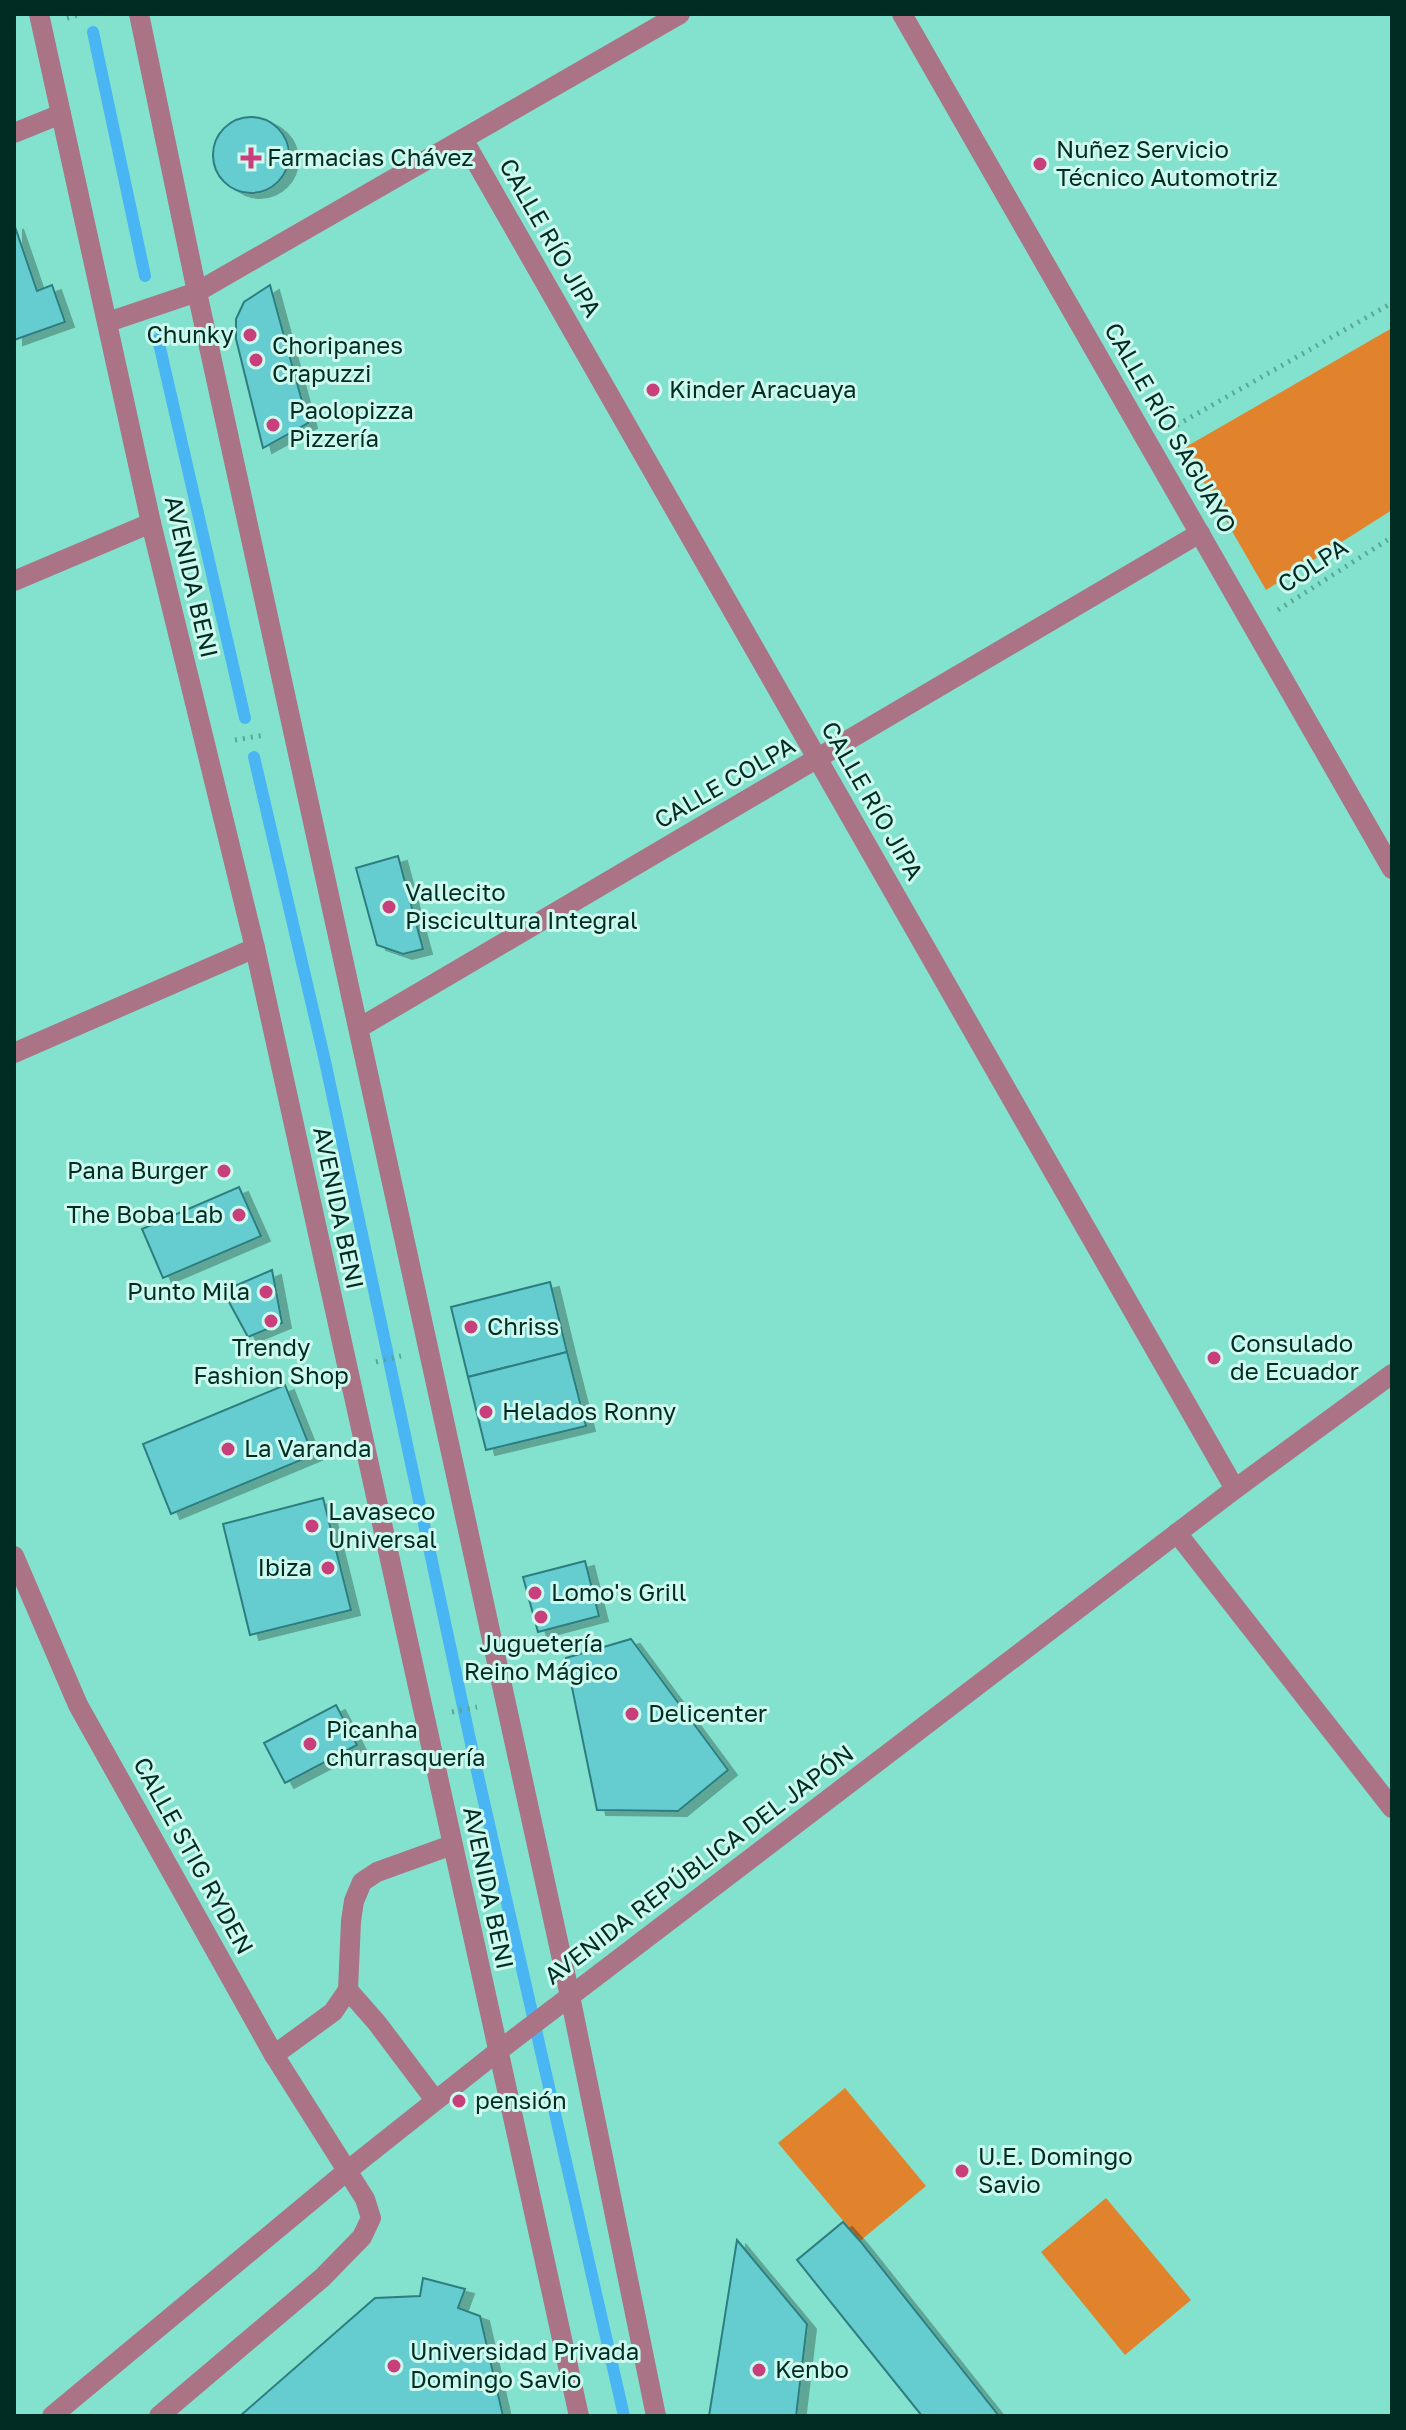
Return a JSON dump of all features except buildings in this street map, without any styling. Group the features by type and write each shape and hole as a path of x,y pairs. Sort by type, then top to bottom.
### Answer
{"street":[{"name":"AVENIDA BENI","path":"39,14 151,523 255,948 452,1845 501,2049 579,2416"},
{"path":"139,14 359,1028 564,2001 656,2416"},
{"path":"108,322 197,292 680,14"},
{"name":"CALLE RÍO SAGUAYO","path":"902,14 1392,869"},
{"path":"14,133 61,114"},
{"name":"CALLE RÍO JIPA","path":"463,139 1235,1489"},
{"path":"14,581 151,523"},
{"name":"CALLE COLPA","path":"359,1028 1200,533"},
{"path":"14,1053 255,948"},
{"name":"AVENIDA REPÚBLICA DEL JAPÓN","path":"52,2416 435,2100 1235,1489 1392,1374"},
{"path":"1177,1533 1392,1808"},
{"name":"CALLE STIG RYDEN","path":"14,1556 78,1705 274,2055 365,2199 371,2218 362,2237 322,2278 159,2416"},
{"path":"274,2055 333,2012 348,1990 351,1921 354,1901 362,1882 377,1872 452,1845"},
{"path":"348,1990 435,2100"}],"path":[{"path":"1148,442 1392,303"},
{"name":"COLPA","path":"1253,626 1392,537"},
{"path":"205,745 293,731"},
{"path":"374,1363 403,1356"},
{"path":"446,1713 484,1706"}],"shaded area":[{"path":"1392,328 1392,510 1266,590 1184,448"},
{"path":"845,2088 926,2186 860,2241 778,2143"},
{"path":"1106,2198 1191,2300 1125,2355 1041,2252"}],"waterway":[{"path":"93,32 145,276"},
{"path":"158,339 245,718"},
{"path":"254,757 325,1061 474,1758 624,2416"}],"place":[{"name":"Farmacias Chávez","path":"251,158"},
{"name":"Nuñez Servicio Técnico Automotriz","path":"1040,164"},
{"name":"Chunky","path":"250,335"},
{"name":"Choripanes Crapuzzi","path":"256,360"},
{"name":"Kinder Aracuaya","path":"653,390"},
{"name":"Paolopizza Pizzería","path":"273,425"},
{"name":"Vallecito Piscicultura Integral","path":"389,907"},
{"name":"Pana Burger","path":"224,1171"},
{"name":"The Boba Lab","path":"239,1215"},
{"name":"Punto Mila","path":"266,1292"},
{"name":"Trendy Fashion Shop","path":"271,1321"},
{"name":"Chriss","path":"471,1327"},
{"name":"Consulado de Ecuador","path":"1214,1358"},
{"name":"Helados Ronny","path":"486,1412"},
{"name":"La Varanda","path":"228,1449"},
{"name":"Lavaseco Universal","path":"312,1526"},
{"name":"Ibiza","path":"328,1568"},
{"name":"Lomo's Grill","path":"535,1593"},
{"name":"Juguetería Reino Mágico","path":"541,1617"},
{"name":"Delicenter","path":"632,1714"},
{"name":"Picanha churrasquería","path":"310,1744"},
{"name":"pensión","path":"459,2101"},
{"name":"U.E. Domingo Savio","path":"962,2171"},
{"name":"Universidad Privada Domingo Savio","path":"394,2366"},
{"name":"Kenbo","path":"759,2370"}]}
